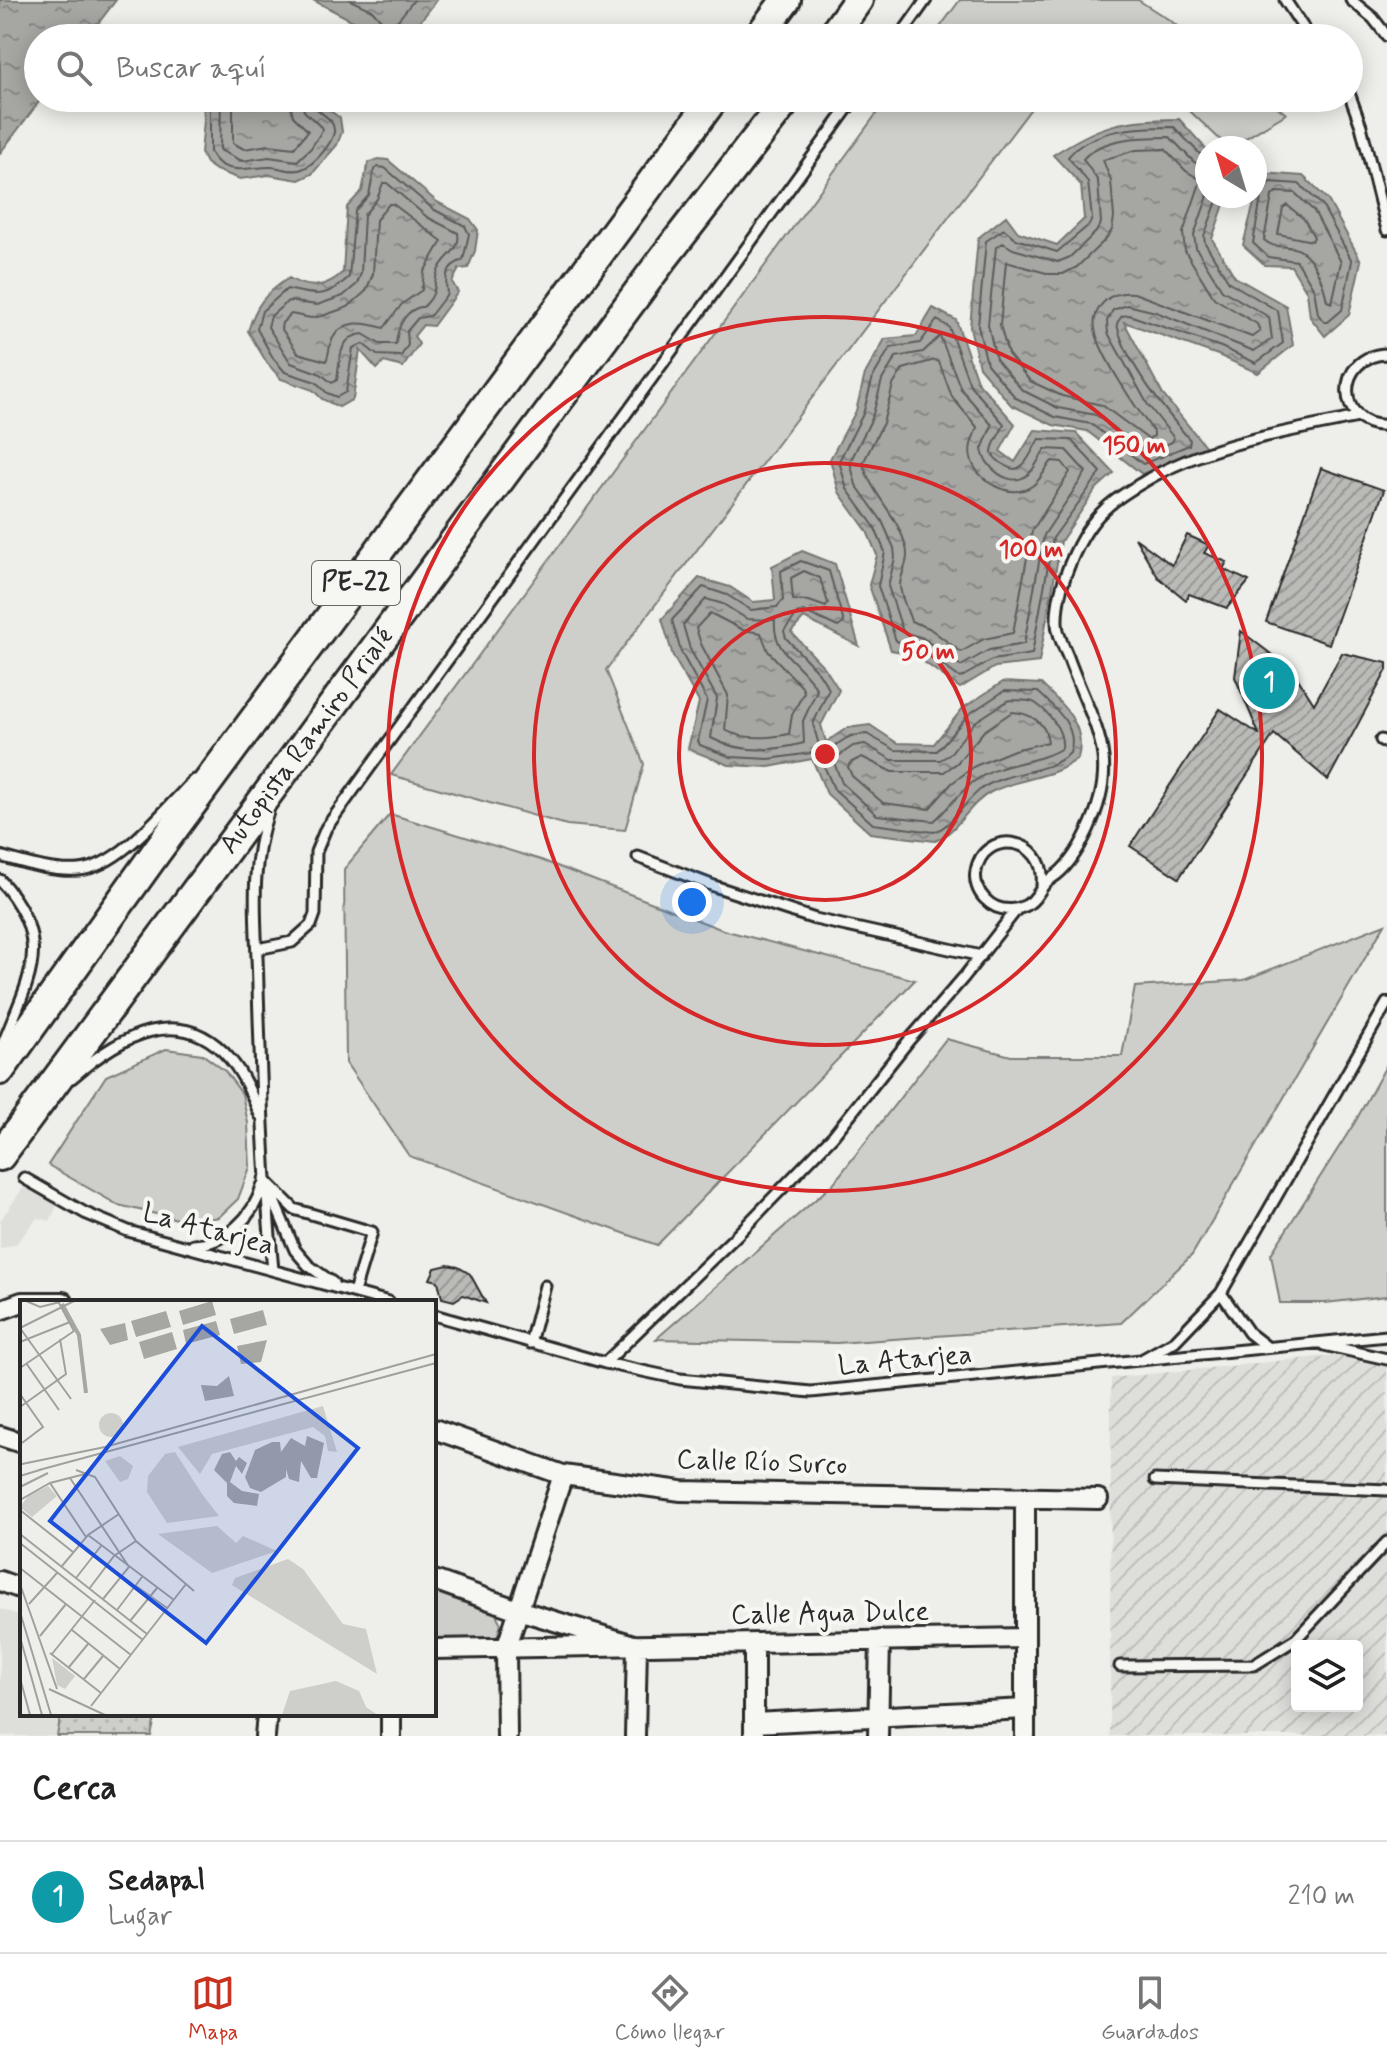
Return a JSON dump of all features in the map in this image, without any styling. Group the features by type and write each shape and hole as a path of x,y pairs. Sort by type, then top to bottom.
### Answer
{"highway":[{"path":"768,24 786,0"},
{"path":"841,24 858,0"},
{"name":"Autopista Ramiro Prialé","path":"0,1070 157,851 704,112"},
{"name":"Autopista Ramiro Prialé","path":"0,1156 662,260 777,112"}],"street":[{"name":"Calle Río Surco","path":"436,1430 563,1475 681,1491 1098,1499"},
{"path":"0,1436 20,1442"},
{"path":"507,1736 506,1649 563,1475"},
{"path":"1025,1497 1025,1736"},
{"path":"0,1581 20,1588"},
{"name":"Calle Agua Dulce","path":"436,1581 518,1610 637,1646"},
{"name":"Calle Agua Dulce","path":"436,1649 1025,1638"},
{"path":"878,1736 880,1640"},
{"path":"754,1644 754,1730 879,1716 1025,1709"},
{"path":"635,1736 637,1646"},
{"path":"265,1736 267,1716"}],"lane":[{"path":"909,24 926,0"},
{"path":"1285,0 1301,24"},
{"path":"1351,0 1373,18 1387,36"},
{"path":"257,949 292,942 311,925 315,914 316,852 326,828 845,112"},
{"path":"1356,112 1387,230"},
{"path":"1387,354 1374,355 1361,361 1351,374 1347,389 1349,404 1358,417 1370,423 1387,425"},
{"path":"1042,884 1060,872 1080,846 1101,797 1101,737 1057,625 1062,582 1076,550 1104,510 1146,480 1240,443 1358,417"},
{"path":"0,856 41,867 80,871 117,856 256,719"},
{"path":"273,1270 264,1179 253,896 266,816 281,774"},
{"path":"605,1363 739,1233 833,1136 1017,909 1037,895 1042,884 1041,863 1026,847 1005,843 986,852 976,871 980,892 995,907 1017,909"},
{"path":"638,857 815,919 981,956"},
{"path":"0,880 28,919 34,951 29,980 0,1051"},
{"path":"1137,1362 1175,1341 1221,1293 1387,1003"},
{"path":"26,1121 74,1075 103,1053 129,1038 162,1029 192,1033 219,1048 239,1071 262,1118"},
{"name":"La Atarjea","path":"24,1178 99,1219 149,1238 382,1300"},
{"path":"182,1245 202,1245 242,1223 259,1197 264,1179"},
{"path":"264,1179 295,1250 308,1265 341,1288"},
{"path":"264,1179 294,1209 372,1232 354,1292"},
{"path":"530,1343 545,1286"},
{"path":"1221,1293 1249,1333 1267,1347"},
{"name":"La Atarjea","path":"436,1316 605,1363 680,1379 811,1392 1387,1336"},
{"path":"1315,1343 1387,1359"},
{"path":"1155,1480 1387,1490"},
{"path":"1120,1666 1254,1665 1296,1639 1387,1542"}],"shaded area":[{"path":"960,0 1138,0 1175,24 942,24"},
{"path":"878,112 1028,112 606,670 644,764 625,830 567,825 391,775"},
{"path":"1191,112 1284,112 1286,114 1249,136 1216,136"},
{"path":"390,814 541,860 723,930 915,980 657,1245 409,1156 346,1063 344,869"},
{"path":"1385,924 1192,1255 1121,1323 837,1343 656,1339 832,1185 946,1039 1011,1056 1122,1056 1135,987 1244,980"},
{"path":"166,1049 202,1054 225,1071 242,1094 248,1123 250,1167 238,1199 219,1217 190,1222 118,1205 48,1165 106,1076"},
{"path":"1387,1064 1387,1296 1325,1303 1280,1303 1271,1254 1355,1122"},
{"path":"25,1185 57,1206 50,1221 37,1218 16,1244 0,1249 0,1221"},
{"path":"1387,1350 1387,1736 1110,1736 1111,1378"},
{"path":"436,1593 496,1614 501,1624 496,1641 436,1642"},
{"path":"0,1609 20,1615 20,1716 61,1716 57,1736 0,1736"},
{"path":"61,1716 156,1716 151,1736 57,1736"}],"water":[{"path":"0,0 116,0 98,24 24,24 24,112 31,112 0,153"},
{"path":"313,0 437,0 418,24 359,24"},
{"path":"204,112 332,112 340,118 342,132 337,145 312,174 299,180 269,175 240,179 206,163 201,153"},
{"path":"1179,119 1195,137 1195,208 1223,208 1212,239 1235,277 1286,306 1293,345 1258,373 1218,355 1124,322 1163,395 1206,447 1142,474 1087,431 1053,425 1011,405 979,367 970,327 978,238 1006,216 1018,232 1057,245 1084,219 1081,185 1053,155 1099,130 1142,121"},
{"path":"378,159 388,160 437,202 470,219 478,230 475,251 468,268 459,269 452,282 458,292 433,326 423,325 414,336 419,344 403,367 384,362 377,369 360,350 353,399 339,407 322,399 313,390 281,379 267,363 248,331 262,300 289,278 317,286 343,272 347,207 362,191 368,163"},
{"path":"1267,173 1303,176 1328,200 1361,261 1349,315 1325,336 1310,317 1307,292 1291,266 1265,265 1243,245 1253,208 1267,208"},
{"path":"933,308 956,320 977,381 1015,424 1000,451 1015,462 1035,430 1076,433 1114,473 1096,489 1061,541 1039,662 995,667 960,688 913,654 891,650 869,585 877,555 867,531 839,492 830,459 856,411 865,374 885,339 916,336"},
{"path":"802,551 835,564 859,646 804,618 791,632 825,668 839,690 821,725 826,742 847,728 870,725 897,743 934,744 963,708 1003,682 1041,684 1065,708 1076,726 1080,746 1078,758 1048,774 991,792 976,803 951,831 935,841 870,833 827,794 812,759 769,767 729,765 688,749 699,702 673,656 662,619 699,578 730,587 753,602 775,600 772,566"}],"building":[{"path":"1321,468 1384,490 1329,644 1266,622"},
{"path":"1187,535 1209,545 1204,553 1227,562 1223,569 1249,581 1227,608 1189,594 1186,600 1158,577 1135,538 1172,565"},
{"path":"1241,631 1293,671 1314,704 1342,653 1387,663 1387,670 1328,780 1274,734 1179,878 1130,846 1220,709 1259,734 1235,677"},
{"path":"448,1265 470,1274 486,1303 463,1295 454,1301 442,1298 438,1281 430,1279 435,1268"}],"place":[{"name":"Sedapal","path":"1269,683"}]}
